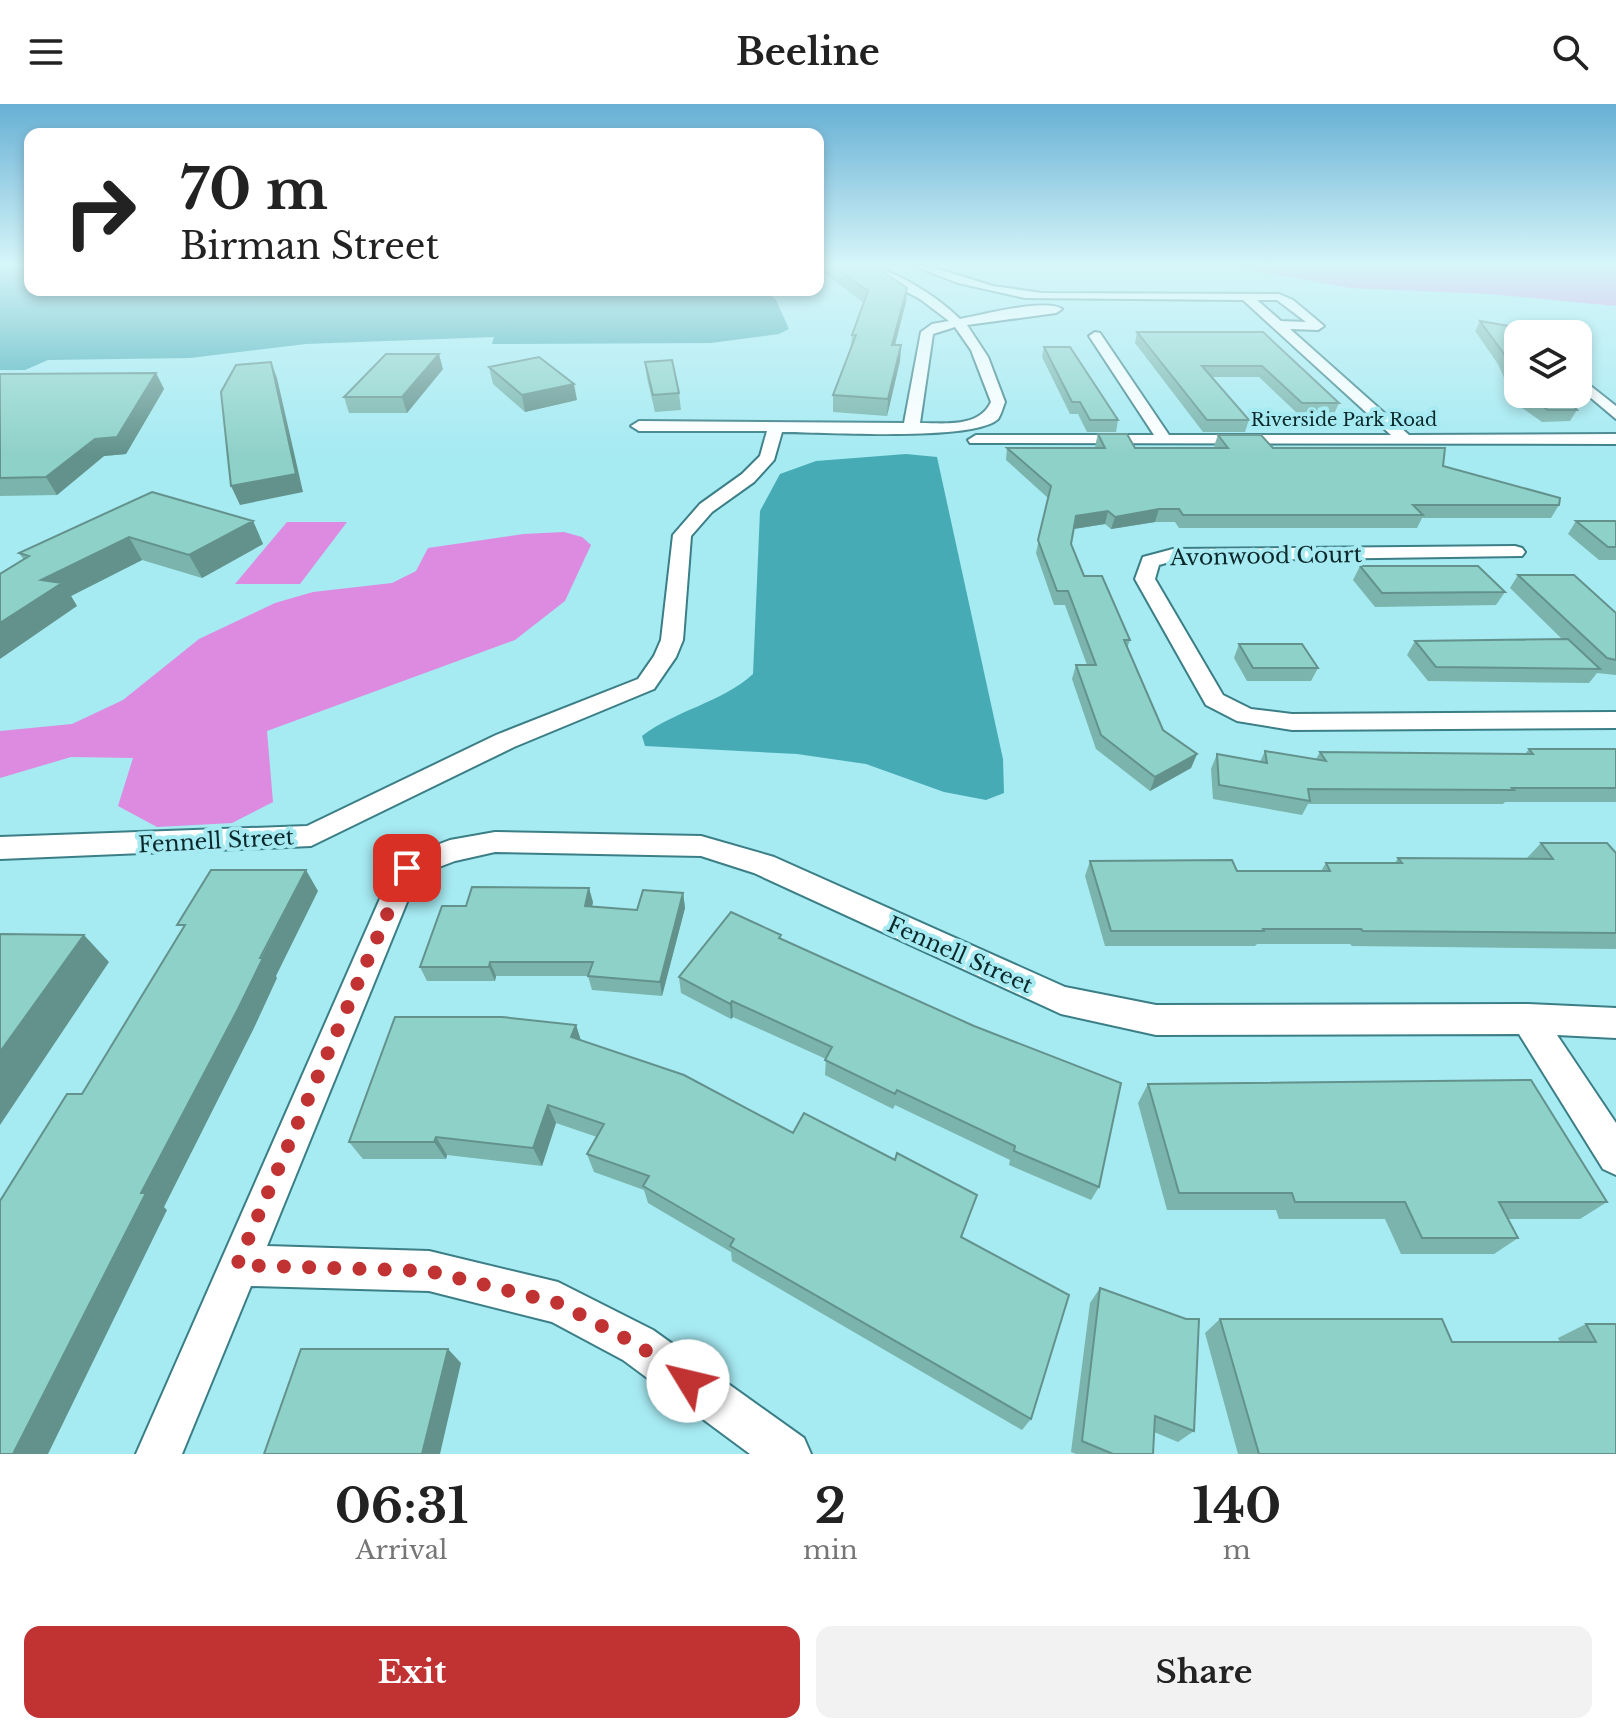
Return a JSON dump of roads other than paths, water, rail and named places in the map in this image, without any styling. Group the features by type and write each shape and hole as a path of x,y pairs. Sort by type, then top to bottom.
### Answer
{"street":[{"path":"911,429 927,332 945,328"},
{"path":"639,426 911,429 974,425 992,416 998,402 976,345 962,328"},
{"path":"1281,328 1406,440"},
{"path":"1095,336 1165,440"},
{"path":"1592,393 1616,414"},
{"name":"Fennell Street","path":"0,848 311,836 505,741 646,684 665,657 672,640 682,535 706,508 748,478 768,457 775,429"},
{"name":"Riverside Park Road","path":"976,440 1616,439"},
{"name":"Avonwood Court","path":"1515,552 1173,555 1150,561 1145,579 1214,700 1246,716 1292,722 1616,720"},
{"name":"Fennell Street","path":"237,1265 407,868 450,851 495,842 701,846 764,865 1061,1000 1156,1020 1528,1019 1616,1023"},
{"path":"1528,1019 1616,1156"},
{"path":"159,1454 237,1265 429,1271 558,1303 638,1345 788,1454"}],"water":[{"path":"0,328 789,329 779,334 711,343 492,344 494,337 306,344 190,358 48,360 25,370 0,370"},
{"path":"906,454 937,457 1003,759 1004,793 986,800 944,792 866,764 797,754 645,746 642,736 655,727 727,692 753,674 760,511 780,474 816,461"}]}
